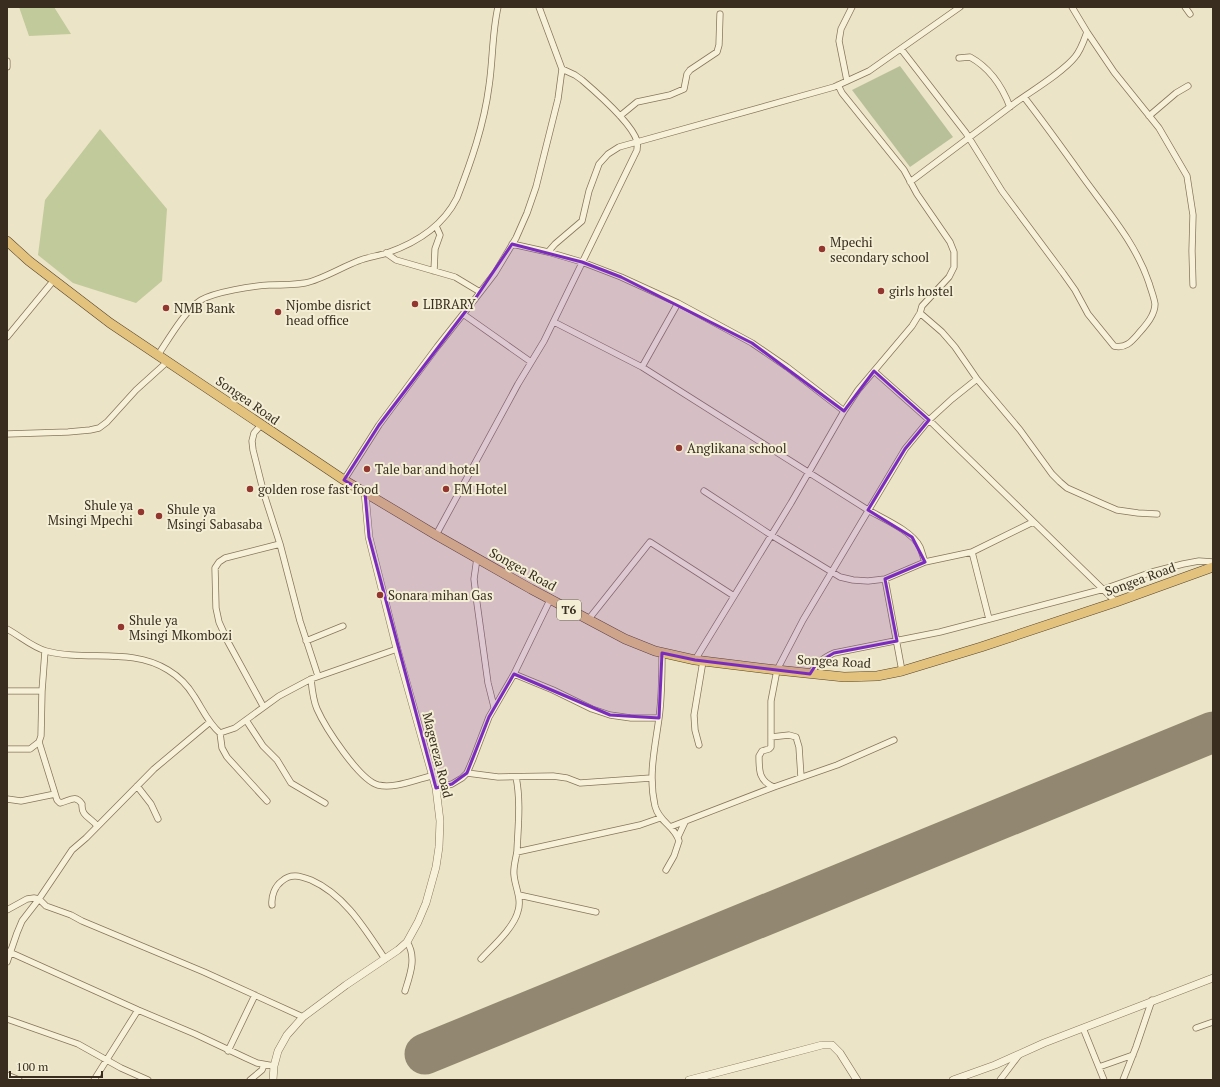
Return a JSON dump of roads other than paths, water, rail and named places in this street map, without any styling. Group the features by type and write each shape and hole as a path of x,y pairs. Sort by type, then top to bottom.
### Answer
{"highway":[{"name":"Songea Road","path":"7,241 29,261 110,323 364,493 550,600 639,646 662,653 699,661 810,674 877,676 902,671 1116,602 1213,567"}],"street":[{"path":"158,355 187,313 201,300 217,294 254,287 305,283 361,260 386,253 414,242 436,226 452,208 457,198 480,132 490,85 498,7"},
{"path":"344,480 379,425 495,272 512,244 527,214 536,187 558,99 562,69 557,52 539,7"},
{"path":"847,81 839,41 841,29 852,7"},
{"path":"548,252 582,221 589,191 600,161 619,147 838,85 869,71 960,7"},
{"path":"1072,7 1114,72 1166,138 1189,180 1189,193 1193,215 1193,285"},
{"path":"1185,7 1190,14"},
{"path":"620,116 637,102 670,95 685,89 687,74 690,70 717,52 719,45 720,14"},
{"path":"910,182 1075,58 1087,32"},
{"path":"901,49 968,137 1002,191 1071,284 1088,314 1114,346 1121,348 1126,346 1152,316 1155,303 1146,275 1124,232 1024,97"},
{"path":"959,58 970,56 986,68 1002,87 1010,107"},
{"path":"7,60 7,67"},
{"path":"436,535 554,322 564,298 637,150 638,142 620,116 582,80 562,69"},
{"path":"699,746 695,730 694,715 699,661 734,596 844,411 858,390 912,326 926,300 949,277 954,267 954,252 950,242 910,182 904,170 842,93 838,85"},
{"path":"1149,116 1170,97 1188,86"},
{"path":"434,271 435,249 440,235 436,226"},
{"path":"512,244 548,252 582,262 621,276 678,303 752,343 787,367 844,411"},
{"path":"386,253 394,259 455,277 480,292"},
{"path":"7,337 54,280"},
{"path":"642,367 678,303"},
{"path":"920,313 955,347 977,379 1020,430 1052,474 1067,488 1117,510 1157,514"},
{"path":"463,314 531,362"},
{"path":"554,322 642,367 868,510 900,528 912,537 919,546 925,562"},
{"path":"7,434 68,432 99,428 107,422 136,390 167,362"},
{"path":"874,371 929,420 1116,602"},
{"path":"774,787 763,780 759,763 760,753 771,747 771,701 777,670 803,620 905,449 929,420 977,379"},
{"path":"261,425 254,433 252,450 280,544 306,641 318,676"},
{"path":"704,491 771,535 840,577 868,582 885,579 925,562 972,552 1034,522"},
{"name":"Magereza Road","path":"273,1080 274,1066 278,1051 287,1035 302,1017 398,950 407,942 426,903 436,867 440,821 436,788 397,649 368,537 364,493"},
{"path":"588,620 650,542 734,596"},
{"path":"263,706 228,642 219,622 216,608 215,568 219,562 225,558 280,544"},
{"path":"972,552 989,620"},
{"path":"477,558 474,579 488,683 494,707"},
{"path":"810,674 824,657 834,653 940,632 989,620 1104,589 1152,572 1183,564 1199,561 1213,562"},
{"path":"885,579 902,671"},
{"path":"436,788 452,784 462,778 467,772 488,717 514,674 550,600"},
{"path":"306,641 343,626"},
{"path":"7,629 25,641 45,651 78,656 119,656 149,661 168,670 194,694 210,722 220,733 222,748 227,757 267,801"},
{"path":"220,733 235,728 263,706 311,679 397,649"},
{"path":"45,651 42,691 42,728 39,742 57,800 60,803 74,798 78,799 82,804 84,814 97,826"},
{"path":"662,653 659,718 651,778 654,802 660,818 670,826 678,836 679,841 678,847 666,870"},
{"path":"514,674 553,690 592,709 610,715 632,718 659,718"},
{"path":"311,679 316,708 323,721 353,764 366,778 377,785 389,786 432,776"},
{"path":"7,691 42,691"},
{"path":"246,720 263,746 277,760 292,783 325,803"},
{"path":"7,962 8,952 22,921 39,899 72,850 154,769 210,722"},
{"path":"771,737 789,735 798,739 801,778"},
{"path":"670,826 686,822 774,787 837,765 894,740"},
{"path":"7,749 30,749 39,742"},
{"path":"467,772 498,777 553,776 567,778 580,783 651,778"},
{"path":"480,959 515,920 520,903 514,875 517,852 519,797 516,777"},
{"path":"137,786 151,804 158,819"},
{"path":"7,799 21,801 55,794"},
{"path":"517,852 640,825 660,818"},
{"path":"678,836 686,822"},
{"path":"272,905 271,901 274,892 280,882 287,877 295,875 318,883 339,897 363,927 385,959"},
{"path":"519,895 596,912"},
{"path":"7,910 27,899 39,899 46,906 72,915 82,921 204,972 302,1017"},
{"path":"405,991 410,976 413,954 407,942"},
{"path":"8,952 195,1034 257,1063 274,1066"},
{"path":"953,1080 995,1065 1152,1000 1213,978"},
{"path":"228,1050 255,995"},
{"path":"1123,1080 1152,1000"},
{"path":"94,1080 138,1010"},
{"path":"8,1020 78,1044 125,1070 148,1080"},
{"path":"1196,1028 1213,1022"},
{"path":"1083,1028 1104,1080"},
{"path":"689,1080 822,1045 832,1046 840,1053 857,1080"},
{"path":"1000,1080 1020,1054"},
{"path":"1099,1067 1133,1055"},
{"path":"250,1080 262,1070 264,1065"},
{"path":"7,1075 19,1080"}],"place":[{"name":"Mpechi secondary school","path":"822,249"},
{"name":"girls hostel","path":"881,291"},
{"name":"LIBRARY","path":"415,304"},
{"name":"NMB Bank","path":"166,308"},
{"name":"Njombe disrict head office","path":"278,312"},
{"name":"Anglikana school","path":"679,448"},
{"name":"Tale bar and hotel","path":"367,469"},
{"name":"golden rose fast food","path":"250,489"},
{"name":"FM Hotel","path":"446,489"},
{"name":"Shule ya Msingi Mpechi","path":"141,512"},
{"name":"Shule ya Msingi Sabasaba","path":"159,516"},
{"name":"Sonara mihan Gas","path":"380,595"},
{"name":"Shule ya Msingi Mkombozi","path":"121,627"}]}
